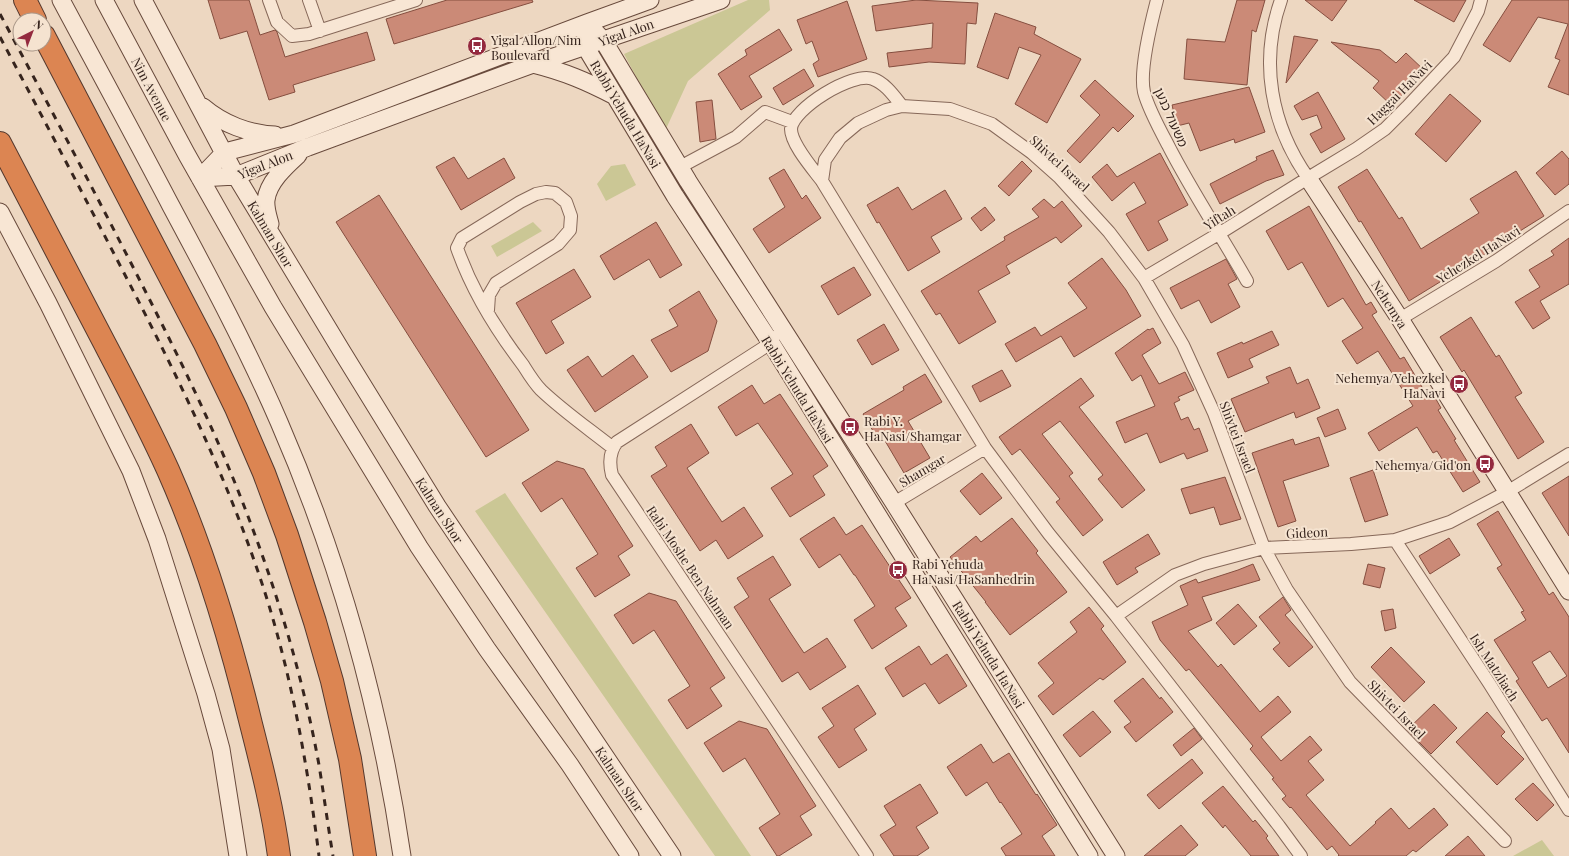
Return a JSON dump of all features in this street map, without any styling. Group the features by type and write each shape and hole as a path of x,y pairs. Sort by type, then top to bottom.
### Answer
{"highway":[{"path":"25,0 32,12"},
{"path":"52,51 205,344 236,408 264,473 287,535 313,614 332,681 350,759 365,856"},
{"path":"0,143 144,421 168,470 188,520 198,546 238,671 258,753 279,856"}],"main road":[{"path":"61,0 223,304 251,360 280,424 300,474 329,554 357,642 378,723 393,793 402,856"},
{"name":"Nim Avenue","path":"104,0 200,178"},
{"path":"143,0 225,152"},
{"name":"Yigal Alon","path":"200,178 225,152 294,134 650,0"},
{"name":"Yigal Alon","path":"200,178 236,176 308,147 534,64 721,0"},
{"name":"Rabbi Yehuda HaNasi","path":"587,23 603,40 680,167 1116,856"},
{"name":"Rabbi Yehuda HaNasi","path":"587,23 585,46 675,196 771,343 1089,856"},
{"path":"534,64 557,70 584,80 616,97"},
{"path":"199,104 217,117 240,129 253,133 274,135 294,134"},
{"path":"278,246 266,209 266,199 269,190 284,169 308,147"},
{"name":"Kalman Shor","path":"225,152 236,176 437,506 672,856"},
{"path":"200,178 273,307 419,548 487,649 570,764 630,856"},
{"name":"Nehemya","path":"1308,178 1400,319 1569,591"},
{"path":"0,212 48,303 131,471 157,539 206,694 221,749 238,856"}],"street":[{"path":"269,0 277,22 292,36 320,30 383,5 416,0"},
{"path":"310,0 320,30"},
{"name":"משעול כנען","path":"1157,0 1142,71 1144,93 1158,126 1188,185 1220,234 1246,281"},
{"name":"Nehemya","path":"1281,0 1271,35 1270,79 1282,132 1295,159 1308,178"},
{"name":"Haggai HaNavi","path":"1308,178 1356,149 1385,129 1407,107 1454,57 1478,11 1481,0"},
{"path":"902,106 888,89 873,78 863,78 847,82 828,90 792,122 791,130 794,140 802,154 822,181 985,448 1049,534 1116,616 1280,826 1301,856"},
{"name":"Shivtei Israel","path":"822,181 825,160 840,138 858,123 886,110 902,106 950,109 992,124 1032,153 1059,177 1109,232 1144,278 1183,345 1214,413 1264,548 1288,590 1350,682 1505,841"},
{"path":"680,167 736,137 765,112 792,122"},
{"name":"Yiftah","path":"1144,278 1220,234 1308,178"},
{"path":"469,276 484,284 496,283 558,244 570,230 572,216 566,202 555,193 546,192 536,194 520,202 462,238 457,248 469,276 507,344 540,389 613,448 617,442 771,343 780,324"},
{"name":"Yehezkel HaNavi","path":"1400,319 1496,261 1569,211"},
{"path":"488,310 489,295 496,283"},
{"path":"771,343 793,345"},
{"name":"Rabi Moshe Ben Nahman","path":"613,448 610,465 612,475 867,856"},
{"name":"Shamgar","path":"894,503 985,448"},
{"name":"Gideon","path":"1116,616 1175,575 1204,564 1264,548 1351,544 1395,540 1450,522 1507,492 1569,454"},
{"name":"Ish Matzliach","path":"1395,540 1489,683 1569,810"}],"shaded area":[{"path":"748,0 769,0 770,10 688,81 665,131 624,54"},
{"path":"625,164 636,185 606,201 597,184 611,166"},
{"path":"533,222 542,231 497,257 491,246"},
{"path":"505,493 751,856 715,856 475,511"},
{"path":"1542,840 1554,856 1513,856"}],"building":[{"path":"208,0 249,0 260,35 275,30 285,57 367,32 375,60 293,85 295,92 269,100 247,31 220,39"},
{"path":"447,0 532,0 533,2 394,44 386,19"},
{"path":"916,0 978,3 976,24 967,23 965,64 929,62 889,67 887,53 932,48 933,23 876,31 872,6"},
{"path":"1237,0 1265,0 1256,32 1252,30 1247,85 1184,79 1187,39 1225,42"},
{"path":"1305,0 1347,0 1332,21"},
{"path":"1414,0 1466,0 1454,22"},
{"path":"1512,0 1569,0 1569,95 1548,87 1560,60 1555,58 1568,24 1538,17 1510,62 1483,45"},
{"path":"847,1 867,59 818,77 813,64 819,60 812,41 806,44 797,20"},
{"path":"995,13 1036,27 1034,34 1081,59 1047,123 1015,104 1041,55 1019,47 1008,79 977,67"},
{"path":"779,29 792,50 749,76 762,97 741,110 718,74 747,55 745,50"},
{"path":"1294,36 1318,40 1286,83"},
{"path":"1331,42 1380,50 1396,63 1406,53 1425,71 1392,106 1373,88 1379,81"},
{"path":"804,69 814,86 783,105 773,88"},
{"path":"1095,80 1134,116 1118,132 1113,127 1080,163 1067,151 1100,115 1080,96"},
{"path":"1249,87 1265,132 1235,143 1234,139 1200,151 1189,123 1177,126 1172,105"},
{"path":"1318,92 1345,139 1321,153 1310,134 1322,128 1317,115 1302,120 1294,106"},
{"path":"1450,94 1481,121 1446,162 1415,134"},
{"path":"712,100 716,139 700,142 696,102"},
{"path":"1273,150 1284,175 1266,181 1220,204 1210,184 1257,160 1256,157"},
{"path":"1562,151 1569,159 1569,184 1555,195 1536,173"},
{"path":"1160,153 1188,205 1158,221 1168,240 1148,251 1126,214 1146,203 1134,182 1112,201 1092,177 1107,164 1117,177"},
{"path":"454,157 468,179 504,158 515,178 461,210 436,167"},
{"path":"1022,161 1032,171 1009,196 998,186"},
{"path":"784,169 802,199 806,195 821,218 769,253 753,229 785,207 769,178"},
{"path":"1367,169 1399,219 1402,217 1421,249 1479,213 1470,199 1516,171 1544,216 1409,301 1361,221 1359,222 1338,187"},
{"path":"898,187 912,210 945,190 962,219 931,237 940,252 908,271 879,222 877,223 867,205"},
{"path":"379,195 529,430 486,457 336,222"},
{"path":"1044,199 1054,208 1062,201 1082,226 1061,243 1056,237 1006,266 1010,273 978,291 996,322 959,344 940,313 936,315 921,291 1005,240 1004,237 1039,217 1032,209"},
{"path":"1309,206 1366,305 1371,302 1377,312 1372,315 1400,359 1404,357 1428,397 1433,394 1441,408 1438,410 1456,439 1454,440 1480,482 1463,492 1437,451 1433,453 1417,427 1379,451 1368,433 1413,406 1378,351 1357,364 1342,341 1363,328 1343,298 1328,307 1302,262 1288,270 1266,231"},
{"path":"985,207 995,220 981,231 971,218"},
{"path":"656,222 682,265 660,278 649,259 614,280 600,256"},
{"path":"1569,238 1569,284 1540,301 1550,318 1533,329 1515,302 1540,287 1529,270 1554,255 1551,251"},
{"path":"1102,258 1126,290 1141,316 1074,357 1061,336 1016,362 1005,344 1035,327 1041,336 1087,308 1068,283"},
{"path":"1226,259 1237,279 1228,284 1240,307 1211,323 1199,300 1181,309 1170,288"},
{"path":"854,267 871,295 838,315 821,286"},
{"path":"574,269 591,297 551,321 564,343 546,354 516,303"},
{"path":"699,291 717,321 708,351 671,372 651,340 678,326 669,310"},
{"path":"1471,317 1496,357 1499,355 1522,393 1515,397 1544,442 1518,459 1464,370 1462,372 1440,337"},
{"path":"884,324 899,350 872,365 857,340"},
{"path":"1153,328 1161,343 1142,355 1159,384 1185,372 1194,390 1178,397 1180,400 1174,403 1181,420 1188,417 1194,430 1199,428 1208,451 1187,459 1184,453 1160,463 1147,433 1125,443 1116,422 1155,406 1141,375 1132,381 1115,353 1148,329"},
{"path":"1272,331 1279,345 1249,359 1253,367 1228,378 1217,353 1242,342 1243,344"},
{"path":"633,355 648,377 595,412 567,370 588,356 602,377"},
{"path":"1290,367 1297,384 1308,379 1320,408 1296,418 1294,412 1245,432 1231,399 1269,383 1266,377"},
{"path":"1002,370 1011,386 980,402 972,386"},
{"path":"925,374 942,402 908,421 930,458 904,473 881,434 876,436 863,414 904,390 903,387"},
{"path":"1081,378 1094,396 1079,407 1145,490 1122,508 1098,479 1103,475 1060,421 1042,434 1073,473 1069,476 1103,520 1083,536 1056,502 1060,499 1020,449 1012,455 999,437"},
{"path":"752,385 764,404 780,394 828,466 813,476 825,495 790,517 771,488 793,474 758,423 736,436 718,407"},
{"path":"1338,409 1346,429 1325,437 1317,418"},
{"path":"691,424 709,453 687,468 708,501 722,522 744,507 763,536 728,559 716,540 700,551 651,476 667,466 655,447"},
{"path":"1319,437 1329,466 1283,481 1296,521 1278,527 1252,453 1293,439 1295,445"},
{"path":"557,461 584,469 633,546 618,556 630,575 595,597 576,568 598,554 562,498 541,512 522,483"},
{"path":"1373,470 1388,515 1365,522 1350,478"},
{"path":"982,473 1002,498 980,515 960,491"},
{"path":"1569,476 1569,536 1542,493"},
{"path":"1225,477 1241,519 1220,525 1214,507 1190,514 1181,489"},
{"path":"1498,511 1549,595 1553,592 1569,617 1569,753 1547,718 1542,721 1516,681 1519,679 1494,640 1526,620 1521,612 1524,611 1497,568 1502,565 1477,524","holes":["1550,651 1567,676 1548,688 1532,662"]},
{"path":"834,517 846,535 862,525 911,598 895,608 907,626 872,649 854,620 875,606 855,575 840,554 819,568 800,539"},
{"path":"1012,518 1038,551 1036,553 1067,592 1010,635 950,557 976,536 981,542"},
{"path":"1148,534 1160,554 1135,568 1138,572 1117,585 1103,562"},
{"path":"1449,538 1460,555 1430,574 1419,556"},
{"path":"773,556 791,585 769,599 790,632 804,653 827,638 846,667 810,690 798,672 782,682 734,607 749,597 737,578"},
{"path":"1253,564 1260,580 1202,597 1212,620 1188,631 1218,667 1221,664 1260,712 1278,696 1291,712 1261,737 1281,761 1310,736 1322,750 1308,761 1324,780 1306,795 1350,846 1391,808 1409,829 1434,808 1448,825 1416,852 1413,850 1406,856 1338,856 1339,855 1332,846 1327,850 1291,807 1290,808 1282,799 1286,796 1272,779 1274,778 1250,749 1253,746 1189,669 1186,671 1160,640 1152,622 1188,605 1180,586 1196,579 1198,583"},
{"path":"1368,564 1385,568 1380,588 1363,584"},
{"path":"649,593 676,601 725,678 710,688 722,706 687,729 668,700 690,686 654,630 633,644 614,615"},
{"path":"1283,597 1291,610 1285,615 1313,647 1289,667 1273,649 1280,643 1259,617"},
{"path":"1238,604 1257,626 1234,645 1216,623"},
{"path":"1089,607 1104,626 1101,629 1126,662 1103,680 1100,678 1053,715 1038,696 1054,683 1038,663 1077,632 1070,622"},
{"path":"1393,609 1396,628 1385,631 1381,611"},
{"path":"919,646 931,665 947,654 967,686 939,704 925,683 903,697 885,668"},
{"path":"1391,647 1425,682 1404,702 1371,667"},
{"path":"1143,678 1173,712 1136,742 1124,727 1131,722 1114,701"},
{"path":"858,685 876,714 854,729 867,750 839,768 818,737 834,726 822,708"},
{"path":"1434,704 1457,728 1431,754 1407,730"},
{"path":"1093,711 1111,732 1080,757 1063,735"},
{"path":"1487,712 1505,732 1501,736 1524,759 1497,785 1456,742"},
{"path":"739,721 767,729 816,806 800,816 812,835 779,856 777,856 759,828 780,814 745,758 723,772 704,743"},
{"path":"1194,728 1202,739 1181,756 1173,745"},
{"path":"981,744 993,763 1009,753 1036,795 1037,794 1057,825 1042,836 1055,856 1006,856 1001,848 1022,834 1001,802 1000,803 987,782 966,796 947,767"},
{"path":"1192,759 1203,773 1159,809 1147,795"},
{"path":"1533,783 1554,805 1537,821 1515,799"},
{"path":"920,784 938,813 916,827 929,848 917,856 894,856 880,835 896,825 884,806"},
{"path":"1223,786 1253,822 1255,820 1268,836 1266,838 1279,856 1251,856 1225,825 1223,828 1202,803"},
{"path":"1181,825 1198,845 1185,856 1144,856"},
{"path":"1468,836 1485,856 1445,856"}],"railway":[{"path":"0,14 134,269 195,392 237,487 260,549 290,640 313,734 333,856"},
{"path":"0,37 109,243 184,393 203,433 237,515 267,599 285,662 305,759 319,856"}],"place":[{"name":"Yigal Allon/Nim Boulevard","path":"477,46"},
{"name":"Nehemya/Yehezkel HaNavi","path":"1459,384"},
{"name":"Rabi Y. HaNasi/Shamgar","path":"850,427"},
{"name":"Nehemya/Gid'on","path":"1485,464"},
{"name":"Rabi Yehuda HaNasi/HaSanhedrin","path":"898,570"}]}
